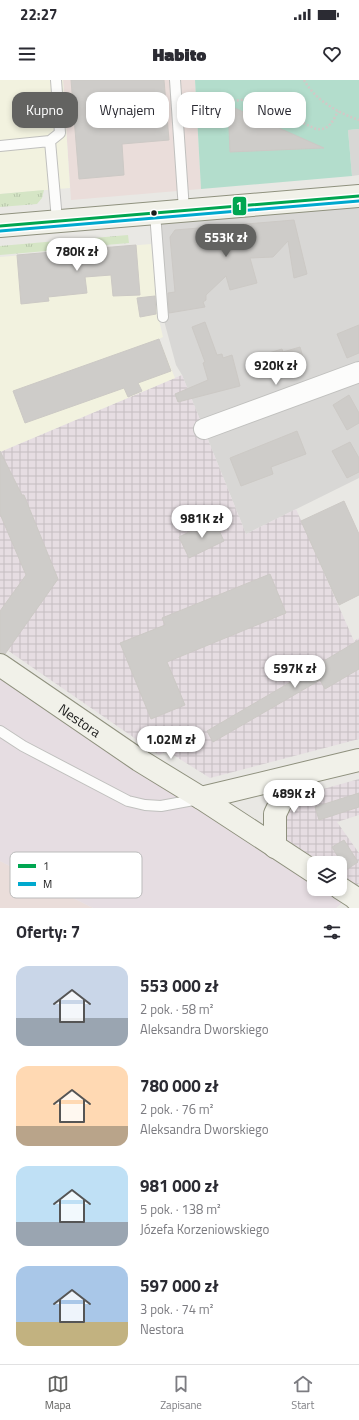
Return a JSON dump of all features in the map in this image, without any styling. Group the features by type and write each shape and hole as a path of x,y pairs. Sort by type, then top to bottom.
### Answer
{"street":[{"path":"0,226 57,220 359,196"},
{"path":"204,429 359,372"},
{"name":"Nestora","path":"0,665 139,760 201,798 307,868"},
{"path":"201,798 359,760"},
{"path":"275,848 275,814 285,793 299,775"},
{"path":"347,892 359,902"}],"lane":[{"path":"0,146 50,141 60,133 56,80"},
{"path":"175,80 177,106"},
{"path":"178,128 184,210"},
{"path":"50,141 57,220"},
{"path":"155,213 163,317"},
{"path":"0,731 23,746 128,801 145,805 162,806 201,798"}],"path":[{"path":"304,80 323,101 338,111 359,120"},
{"path":"235,101 252,99 321,130 330,126 338,111"}],"shaded area":[{"path":"0,80 63,80 64,92 12,92 12,128 66,128 70,188 0,194"},
{"path":"63,80 195,80 196,92 177,92 177,128 198,128 201,189 71,200 66,128 78,128 78,92 64,92"},
{"path":"359,129 359,175 352,176 348,130"},
{"path":"359,196 359,478 246,534 182,375 176,365 163,317 155,213"},
{"path":"151,244 159,320 163,337 159,339 175,378 0,452 0,257"},
{"path":"182,375 246,534 296,509 354,641 359,638 359,739 210,778 167,751 159,755 0,645 0,452"},
{"path":"0,674 307,878 307,896 334,896 343,902 336,908 93,908 73,898 142,898 142,852 10,852 10,866 0,861"},
{"path":"359,779 359,815 337,822 359,853 359,883 357,886 347,880 347,856 309,856 289,844 285,836 284,821 287,808 298,797"},
{"path":"0,861 10,866 10,898 73,898 93,908 0,908"}],"green space":[{"path":"195,80 359,80 359,129 348,130 352,176 201,189 198,128 235,128 235,92 196,92"},
{"path":"44,190 42,198 37,204 0,207 0,194"},
{"path":"128,235 129,243 82,247 82,239"},
{"path":"68,240 69,249 0,255 0,246"}],"building":[{"path":"71,80 164,80 165,92 86,92 86,128 168,128 169,140 122,144 124,175 79,179 75,128 78,128 78,92 72,92"},
{"path":"235,108 243,112 243,128 279,128 324,148 230,152 229,128 235,128"},
{"path":"294,220 307,274 294,278 288,241 273,257 250,258 257,283 230,290 226,276 206,295 206,300 203,302 205,307 169,313 168,293 175,292 170,237 175,230"},
{"path":"136,245 140,295 113,296 111,275 85,277 87,293 48,297 49,301 21,304 17,255"},
{"path":"155,296 156,314 140,317 137,298"},
{"path":"205,322 217,355 222,354 223,358 232,355 240,386 178,402 175,394 208,380 203,363 205,362 192,327"},
{"path":"359,325 359,353 347,358 337,334"},
{"path":"159,339 171,371 138,383 142,391 128,397 124,388 25,423 13,391"},
{"path":"300,347 305,364 290,368 276,375 269,353 282,349 283,352"},
{"path":"349,395 359,413 359,423 347,430 333,405"},
{"path":"297,431 306,454 271,467 273,474 241,486 230,458"},
{"path":"350,442 359,458 359,472 347,478 332,451"},
{"path":"0,451 22,495 24,495 58,579 5,654 0,653 0,611 26,575 0,514"},
{"path":"344,501 359,534 359,595 339,605 301,521"},
{"path":"214,520 224,541 189,558 179,537"},
{"path":"270,574 286,613 167,662 185,705 151,719 120,643 165,625 162,618"},
{"path":"359,640 359,669 325,689 320,680 213,742 207,731 313,669 312,668"},
{"path":"359,793 359,807 319,820 315,807"},
{"path":"344,840 358,862 347,869 347,856 337,856 332,847"}],"transit line":[{"name":"1","path":"0,226 359,196"},
{"name":"M","path":"0,231 359,201"}]}
